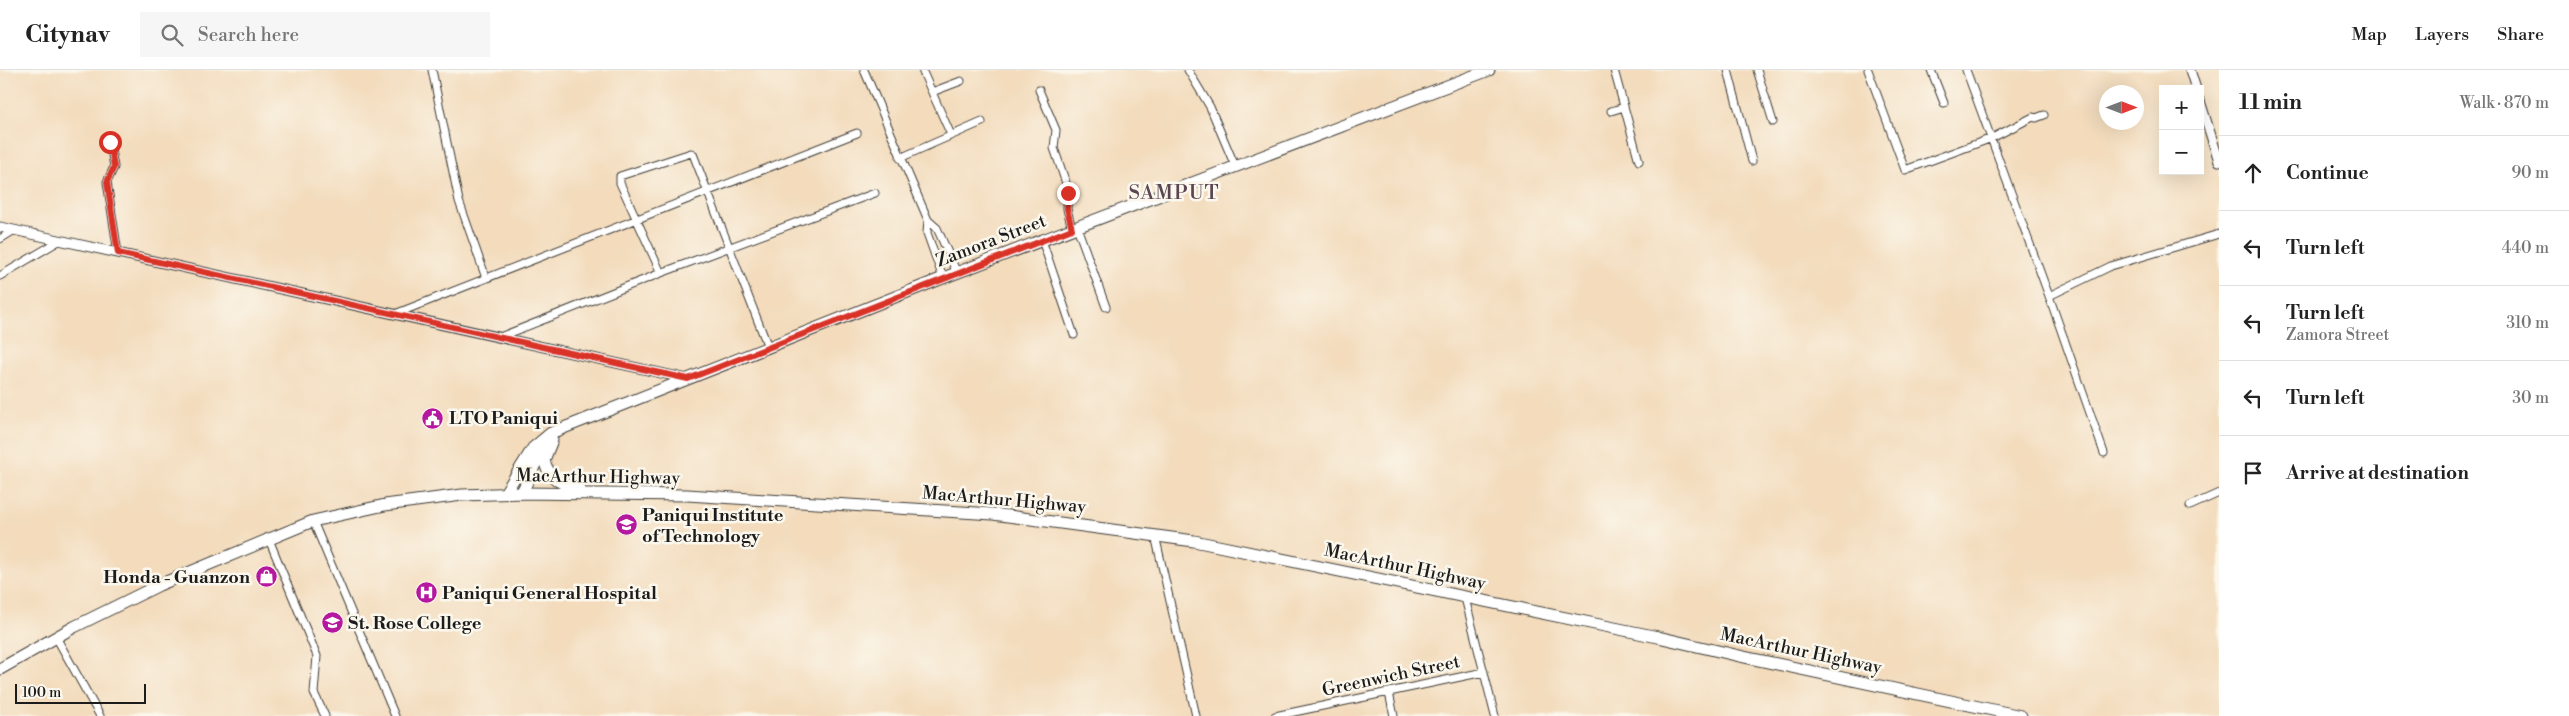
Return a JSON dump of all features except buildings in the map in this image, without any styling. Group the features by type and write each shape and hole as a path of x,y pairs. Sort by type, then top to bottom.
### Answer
{"main road":[{"name":"Zamora Street","path":"505,494 527,458 548,438 564,430 768,346 1490,70"},
{"name":"Zamora Street","path":"521,493 529,481 539,454 548,438"},
{"path":"548,438 544,460 552,478 565,485 604,494"},
{"name":"MacArthur Highway","path":"0,669 56,637 159,585 268,538 313,521 422,499 521,493 604,494 778,500 993,514 1155,535 1248,551 2021,716"}],"street":[{"path":"432,70 459,201 486,278"},
{"path":"864,70 928,220 937,228 957,273"},
{"path":"922,70 951,135"},
{"path":"1188,70 1210,107 1235,166"},
{"path":"1614,70 1640,161"},
{"path":"1728,70 1752,161"},
{"path":"1758,70 1773,122"},
{"path":"1868,70 1905,170 1992,138 2033,117 2036,118 2044,115"},
{"path":"1931,70 1944,103"},
{"path":"1966,70 2104,453"},
{"path":"2190,70 2195,85"},
{"path":"932,92 961,81"},
{"path":"1039,90 1056,130 1054,148 1068,189 1067,209 1106,307"},
{"path":"1611,111 1624,107"},
{"path":"2204,114 2219,161"},
{"path":"900,158 982,122"},
{"path":"394,314 857,134"},
{"path":"110,142 114,167 107,182 118,253"},
{"path":"661,273 620,183 622,174 691,153 768,346"},
{"path":"500,337 661,273 875,193"},
{"path":"928,220 927,233 943,278"},
{"path":"0,227 688,379"},
{"path":"0,239 13,231"},
{"path":"2049,296 2111,266 2219,234"},
{"path":"1042,240 1074,335"},
{"path":"0,276 60,241"},
{"path":"937,262 950,256"},
{"path":"2190,506 2219,493"},
{"path":"313,521 395,716"},
{"path":"1155,535 1196,716"},
{"path":"268,538 317,656 314,693 325,716"},
{"path":"1465,598 1496,716"},
{"path":"56,637 100,716"},
{"name":"Greenwich Street","path":"1275,716 1484,672"},
{"path":"1389,693 1394,716"}],"place":[{"name":"LTO Paniqui","path":"433,418"},
{"name":"Paniqui Institute of Technology","path":"626,525"},
{"name":"Honda - Guanzon","path":"266,577"},
{"name":"Paniqui General Hospital","path":"426,593"},
{"name":"St. Rose College","path":"332,623"}],"district":[{"name":"SAMPUT","path":"1174,193"}],"route":[{"path":"110,142 114,167 107,182 118,253 688,379 768,346 1072,229 1067,213 1068,193"}]}
